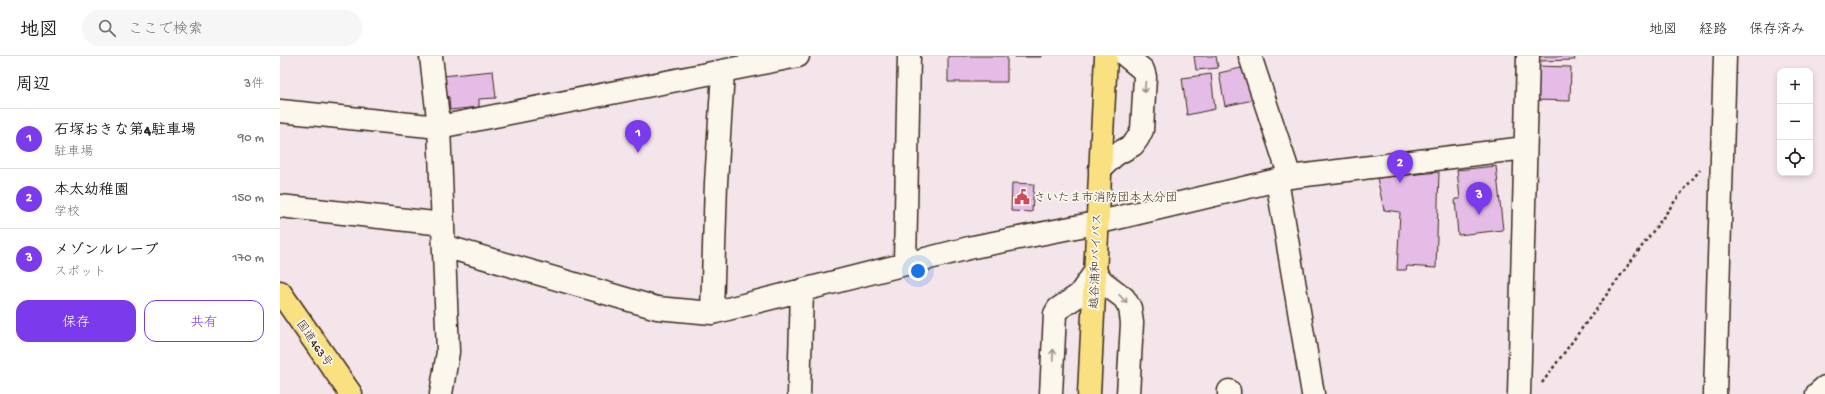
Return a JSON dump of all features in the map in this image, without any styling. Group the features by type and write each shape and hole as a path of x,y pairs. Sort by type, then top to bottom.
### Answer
{"highway":[{"name":"越谷浦和バイパス","path":"1089,394 1096,223 1106,56"},
{"name":"国道463号","path":"282,299 351,394"}],"street":[{"path":"431,56 439,127 448,352 441,394"},
{"path":"280,111 439,127 798,56"},
{"path":"905,264 910,56"},
{"path":"1100,169 1116,155 1132,145 1142,130 1145,77 1143,70 1126,56"},
{"path":"1250,56 1284,178 1313,394"},
{"path":"1528,56 1526,148 1529,391"},
{"path":"1715,394 1725,56"},
{"path":"712,313 716,183 723,72"},
{"path":"444,246 657,308 712,313 973,247 1096,223 1284,178 1526,148"},
{"path":"280,206 443,224"},
{"path":"1051,394 1056,314 1058,309 1080,295 1095,272 1103,282 1124,298 1130,308 1132,323 1128,394"},
{"path":"799,394 802,290"},
{"path":"1818,394 1825,387"}],"path":[{"path":"1529,391 1722,142"}],"building":[{"path":"948,56 1007,56 1007,82 948,82"},
{"path":"1041,56 1041,57 1015,57"},
{"path":"1194,56 1216,56 1218,68 1196,70"},
{"path":"1539,56 1574,56 1575,60 1539,61"},
{"path":"1538,66 1571,67 1570,101 1536,100"},
{"path":"1245,67 1253,100 1225,106 1219,73"},
{"path":"493,71 496,98 479,99 479,107 450,110 449,97 445,97 442,76"},
{"path":"1211,74 1215,109 1187,115 1182,78"},
{"path":"1496,166 1503,230 1458,235 1455,199 1460,199 1457,170"},
{"path":"1439,172 1436,268 1407,266 1406,270 1397,270 1400,212 1384,210 1377,178"},
{"name":"さいたま市消防団本太分団","path":"1012,183 1034,184 1032,212 1011,211"}],"place":[{"name":"石塚おきな第4駐車場","path":"638,153"},
{"name":"本太幼稚園","path":"1400,183"},
{"name":"さいたま市消防団本太分団","path":"1022,197"},
{"name":"メゾンルレーブ","path":"1479,215"}]}
